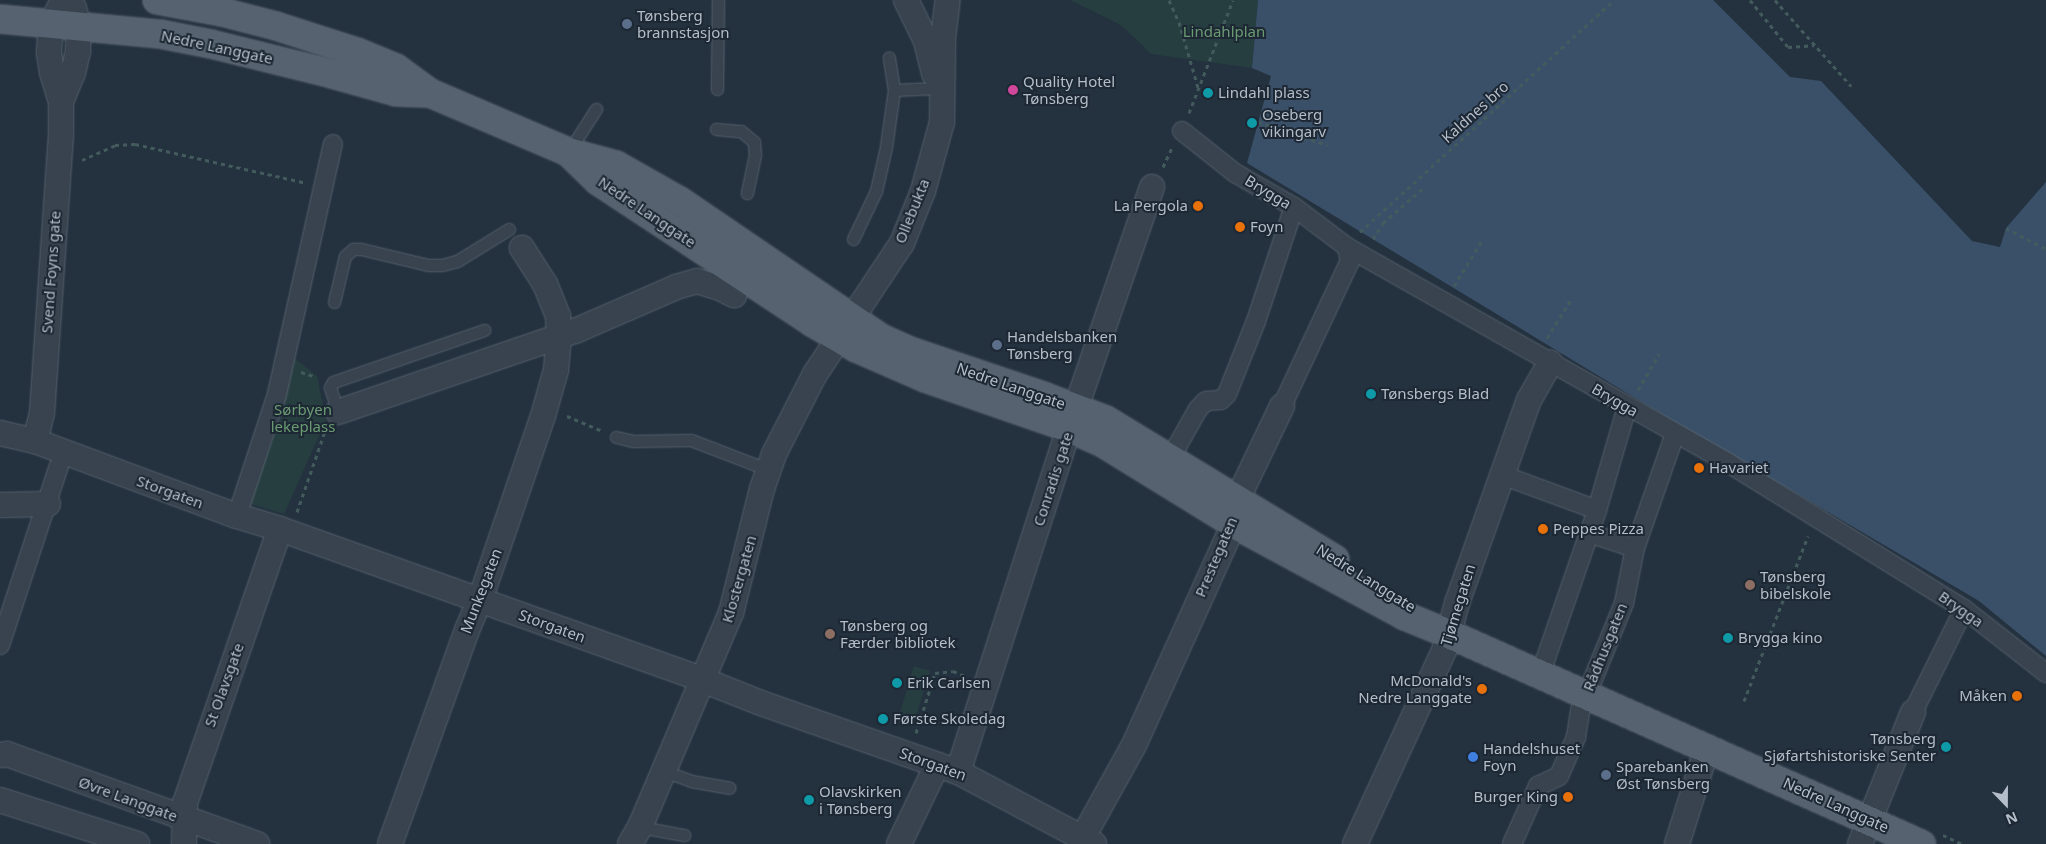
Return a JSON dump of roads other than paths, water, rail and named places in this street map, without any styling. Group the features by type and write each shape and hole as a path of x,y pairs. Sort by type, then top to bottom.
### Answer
{"main road":[{"name":"Nedre Langgate","path":"157,0 222,12 303,34 396,68 430,93 568,152 616,165 671,196 845,328 881,338 1073,418 1104,442 1164,468 1405,616 1707,748 1865,832 1921,844"},
{"name":"Nedre Langgate","path":"0,19 160,34 211,44 396,92 430,93"}],"street":[{"name":"Svend Foyns gate","path":"35,441 42,413 61,102 49,52 51,24 63,0"},
{"name":"Svend Foyns gate","path":"61,102 73,73 79,27 72,0"},
{"name":"Ollebukta","path":"907,1 920,7 930,7 944,0"},
{"name":"Ollebukta","path":"845,328 902,242 923,191 942,122 943,38 948,0"},
{"name":"Ollebukta","path":"907,1 926,41 937,88 942,122"},
{"name":"Brygga","path":"1182,131 1235,173 1294,207 1347,247 1547,353 1631,402 1675,434 1730,464 1964,609 2046,673"},
{"path":"237,516 267,429 284,366 333,144"},
{"name":"Conradis gate","path":"899,844 948,768 1073,418 1152,187"},
{"path":"1164,468 1198,409 1206,401 1221,400 1227,394 1256,321 1294,207"},
{"name":"Munkegaten","path":"390,844 463,639 480,600 546,407 556,370 559,335 558,316 545,284 515,238"},
{"name":"Prestegaten","path":"1089,841 1134,745 1282,406 1350,261 1347,247"},
{"path":"338,412 559,335 576,331 676,287 697,281 720,288 734,295"},
{"name":"Klostergaten","path":"635,835 731,613 774,454 800,400 845,328"},
{"name":"Tjømegaten","path":"1355,844 1445,648 1502,476 1547,353"},
{"path":"1540,675 1597,510 1631,402"},
{"name":"Storgaten","path":"0,433 35,441 237,516 280,529 703,680 761,704 948,768 1089,841"},
{"name":"Rådhusgaten","path":"1512,844 1538,786 1559,776 1576,737 1580,711 1624,603 1635,548 1675,434"},
{"path":"0,645 59,466"},
{"path":"1502,476 1597,510"},
{"path":"0,504 48,504"},
{"name":"St Olavsgate","path":"184,844 184,802 280,529"},
{"path":"1589,533 1635,548"},
{"path":"1865,832 1913,712 1964,609"},
{"path":"1677,844 1707,748"},
{"name":"Øvre Langgate","path":"0,755 7,754 257,844"},
{"path":"0,800 137,844"}],"lane":[{"path":"717,89 718,0"},
{"path":"853,239 876,191 894,90 889,57"},
{"path":"894,90 937,88"},
{"path":"568,152 596,109"},
{"path":"716,129 741,131 754,142 755,155 747,194"},
{"path":"334,302 345,256 353,249 361,249 428,265 442,265 515,238"},
{"path":"338,412 330,387 333,382 341,377 484,330"},
{"path":"616,437 633,441 691,440 769,470"},
{"path":"664,771 692,781 729,788"},
{"path":"635,835 684,835"}],"water":[{"path":"1258,0 1713,0 1790,77 1821,81 1972,241 2000,247 2006,228 2046,182 2046,656 1979,601 1665,416 1247,163 1271,76 1252,68"}],"place":[{"name":"Tønsberg brannstasjon","path":"627,24"},
{"name":"Quality Hotel Tønsberg","path":"1013,90"},
{"name":"Lindahl plass","path":"1208,93"},
{"name":"Oseberg vikingarv","path":"1252,123"},
{"name":"La Pergola","path":"1198,206"},
{"name":"Foyn","path":"1240,227"},
{"name":"Handelsbanken Tønsberg","path":"997,345"},
{"name":"Tønsbergs Blad","path":"1371,394"},
{"name":"Havariet","path":"1699,468"},
{"name":"Peppes Pizza","path":"1543,529"},
{"name":"Tønsberg bibelskole","path":"1750,585"},
{"name":"Tønsberg og Færder bibliotek","path":"830,634"},
{"name":"Brygga kino","path":"1728,638"},
{"name":"Erik Carlsen","path":"897,683"},
{"name":"McDonald's Nedre Langgate","path":"1482,689"},
{"name":"Måken","path":"2017,696"},
{"name":"Første Skoledag","path":"883,719"},
{"name":"Tønsberg Sjøfartshistoriske Senter","path":"1946,747"},
{"name":"Handelshuset Foyn","path":"1473,757"},
{"name":"Sparebanken Øst Tønsberg","path":"1606,775"},
{"name":"Burger King","path":"1568,797"},
{"name":"Olavskirken i Tønsberg","path":"809,800"}],"park label":[{"name":"Lindahlplan","path":"1224,32"},
{"name":"Sørbyen lekeplass","path":"303,418"}]}
